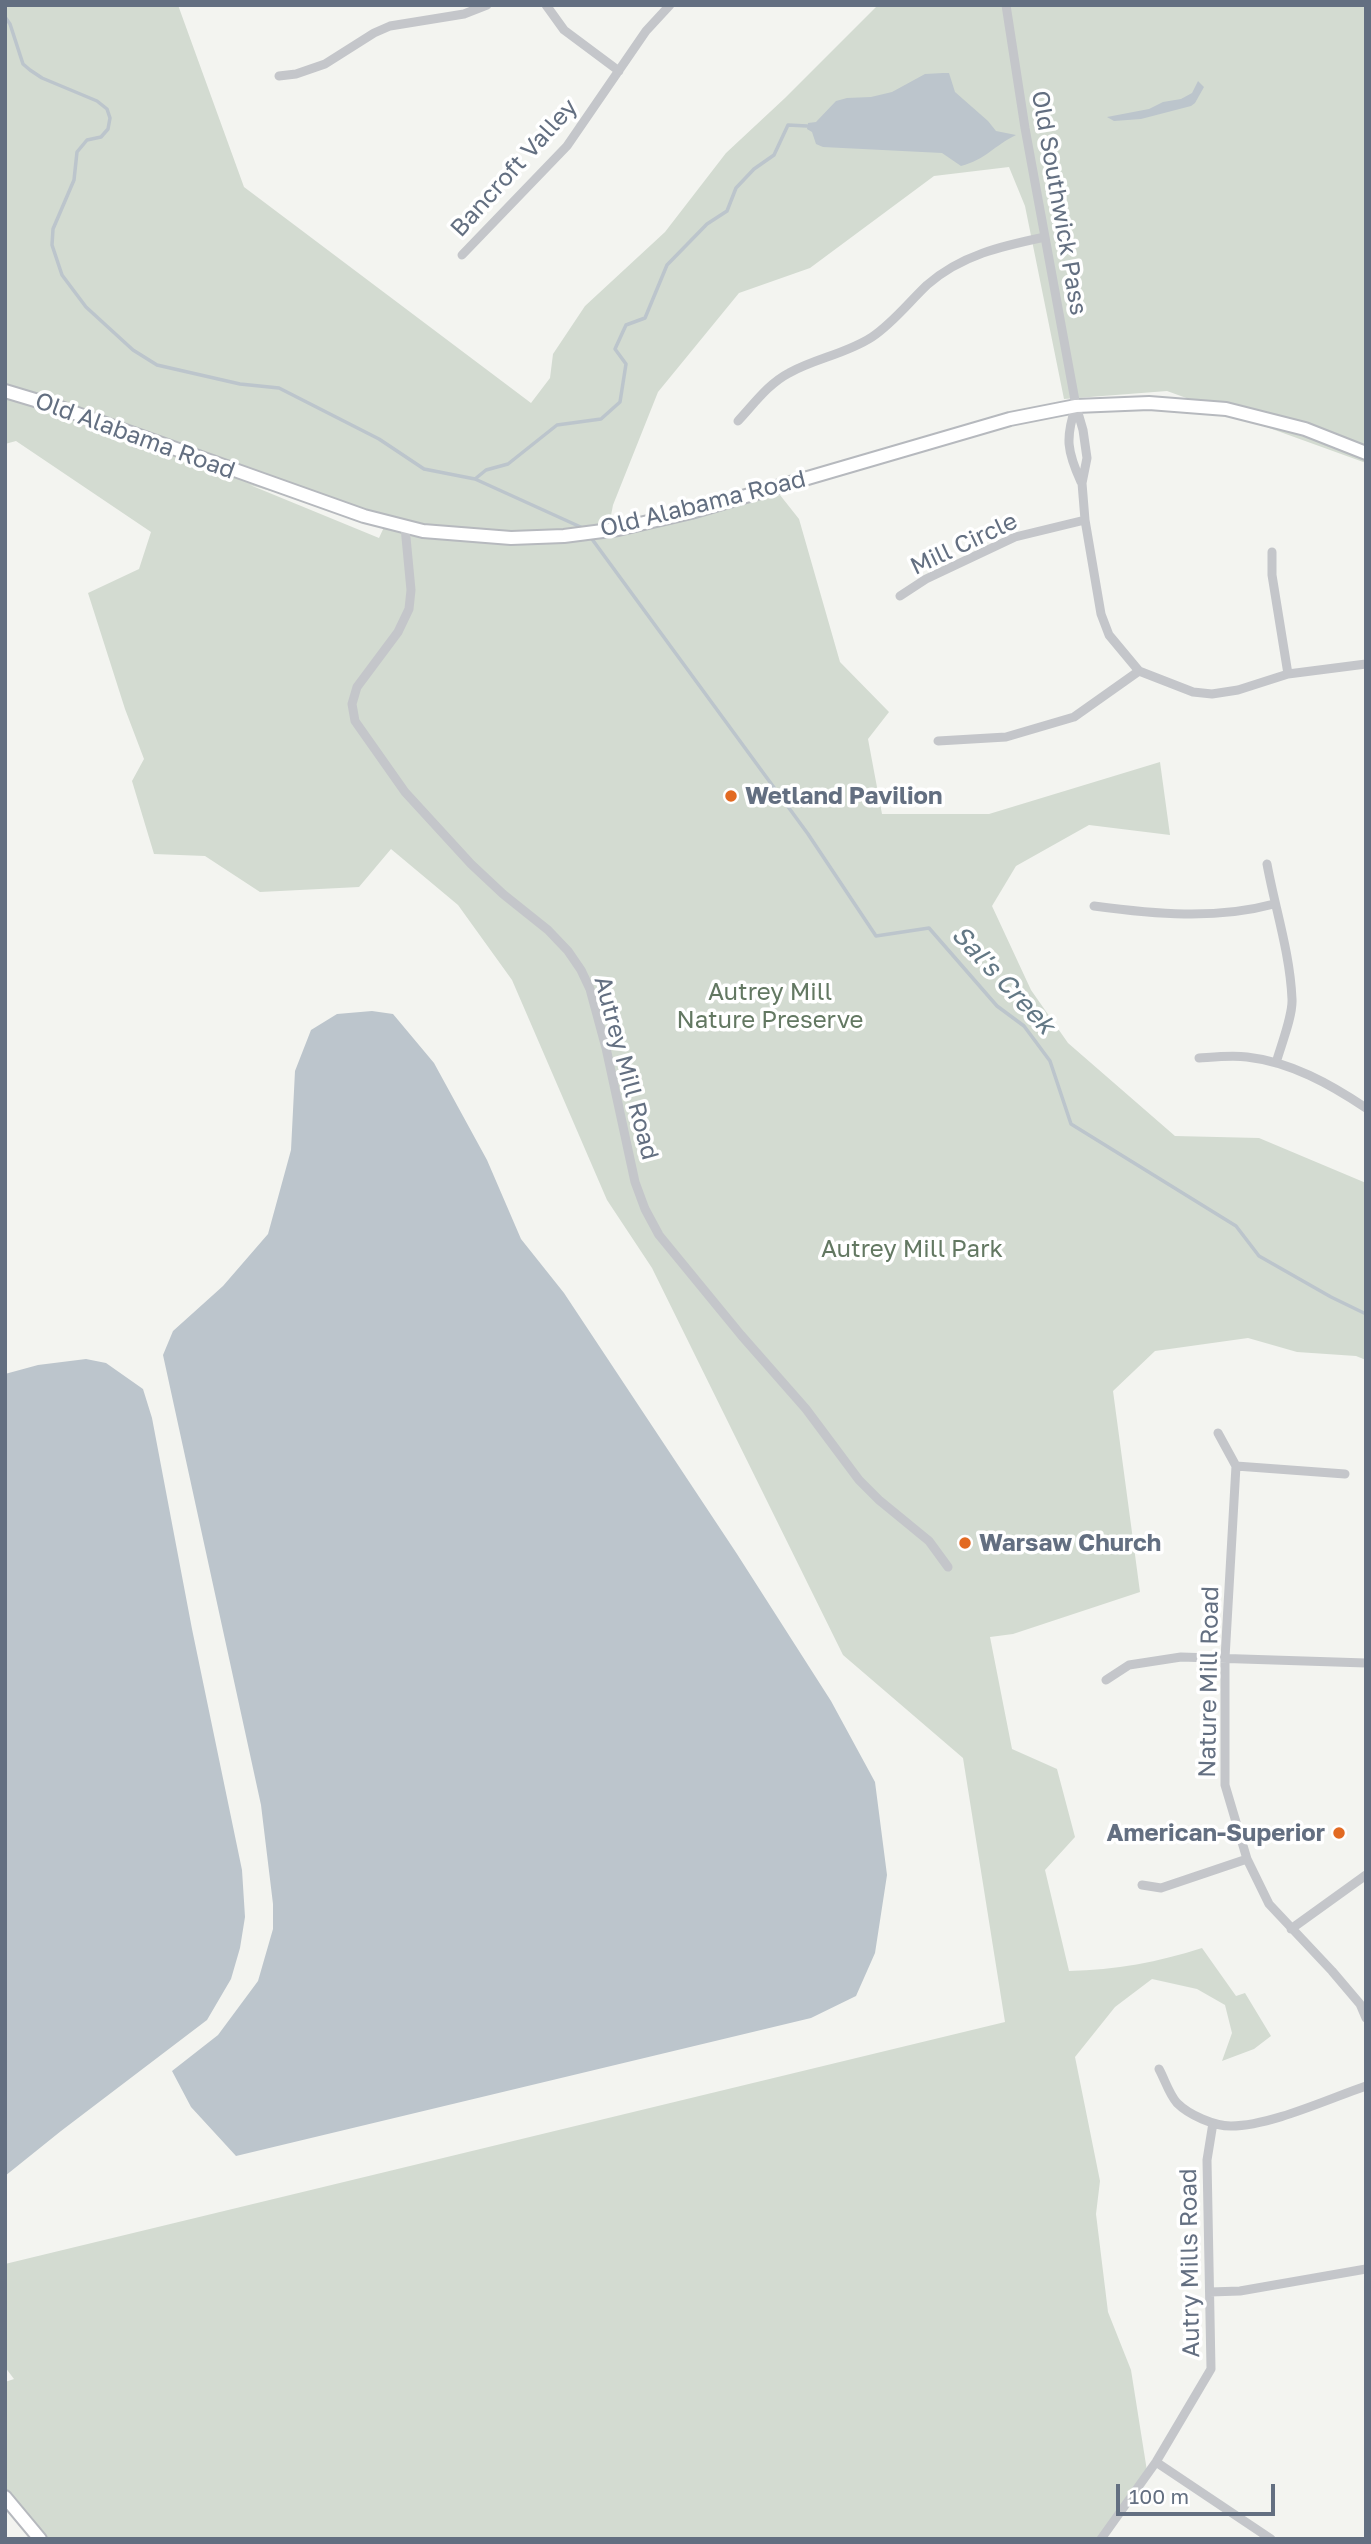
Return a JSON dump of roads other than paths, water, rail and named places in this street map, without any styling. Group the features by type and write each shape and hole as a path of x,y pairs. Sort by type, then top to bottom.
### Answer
{"main road":[{"name":"Old Alabama Road","path":"5,391 55,406 324,504 405,527 453,535 511,538 564,536 618,529 691,512 1010,419 1076,406 1149,403 1226,409 1305,429 1366,453"},
{"path":"5,2497 40,2539"}],"street":[{"path":"279,76 296,74 325,64 390,26 464,14 487,5"},
{"path":"546,5 564,30 619,71"},
{"name":"Bancroft Valley","path":"461,255 567,146 646,31 670,5"},
{"name":"Old Southwick Pass","path":"1006,5 1045,237 1076,406 1083,430 1087,458 1082,484"},
{"path":"738,421 767,389 786,374 850,350 875,336 929,284 954,265 992,248 1045,237"},
{"path":"1076,406 1068,431 1071,461 1082,484 1085,520 1101,614 1109,635 1139,671 1193,692 1212,694 1238,690 1288,674 1366,664"},
{"name":"Mill Circle","path":"900,596 926,579 1014,537 1085,520"},
{"name":"Autrey Mill Road","path":"405,527 411,590 409,609 398,632 357,687 352,704 355,721 405,792 471,864 548,930 581,970 590,989 606,1048 635,1182 659,1235 806,1409 859,1480 929,1541 948,1567"},
{"path":"1272,552 1272,575 1288,674"},
{"path":"938,741 1006,737 1074,717 1139,671"},
{"path":"1266,864 1282,929 1293,1001 1276,1063"},
{"path":"1094,906 1211,915 1246,912 1274,904"},
{"path":"1199,1058 1246,1057 1276,1063 1314,1077 1366,1108"},
{"path":"1218,1433 1236,1466 1345,1474"},
{"name":"Nature Mill Road","path":"1236,1466 1225,1658 1225,1785 1247,1859 1269,1904 1332,1971 1360,2004 1366,2018"},
{"path":"1106,1679 1129,1665 1181,1657 1366,1663"},
{"path":"1142,1885 1161,1888 1247,1859"},
{"path":"1292,1929 1366,1875"},
{"path":"1159,2069 1174,2100 1181,2106 1213,2123 1229,2126 1279,2116 1366,2086"},
{"name":"Autry Mills Road","path":"1101,2539 1156,2462 1211,2369 1207,2160 1213,2123"},
{"path":"1210,2292 1240,2291 1366,2269"},
{"path":"1156,2462 1271,2539"}],"waterway":[{"path":"5,17 10,24 23,64 42,78 97,101 107,109 110,118 108,129 101,137 87,140 77,152 74,180 53,229 52,245 62,275 86,307 133,350 157,365 240,384 279,388 379,439 424,469 475,479 585,529"},
{"path":"475,479 486,470 508,464 557,425 601,419 620,402 626,364 615,349 626,325 645,318 667,265 707,224 727,211 736,188 754,169 774,155 788,125 807,126"},
{"name":"Sal's Creek","path":"589,535 808,834 876,936 929,928 997,1006 1024,1026 1050,1061 1071,1124 1236,1226 1259,1256 1366,1314"}],"place":[{"name":"Wetland Pavilion","path":"731,796"},
{"name":"Warsaw Church","path":"965,1543"},
{"name":"American-Superior","path":"1339,1833"}],"park label":[{"name":"Autrey Mill Nature Preserve","path":"770,1006"},
{"name":"Autrey Mill Park","path":"912,1249"}]}
